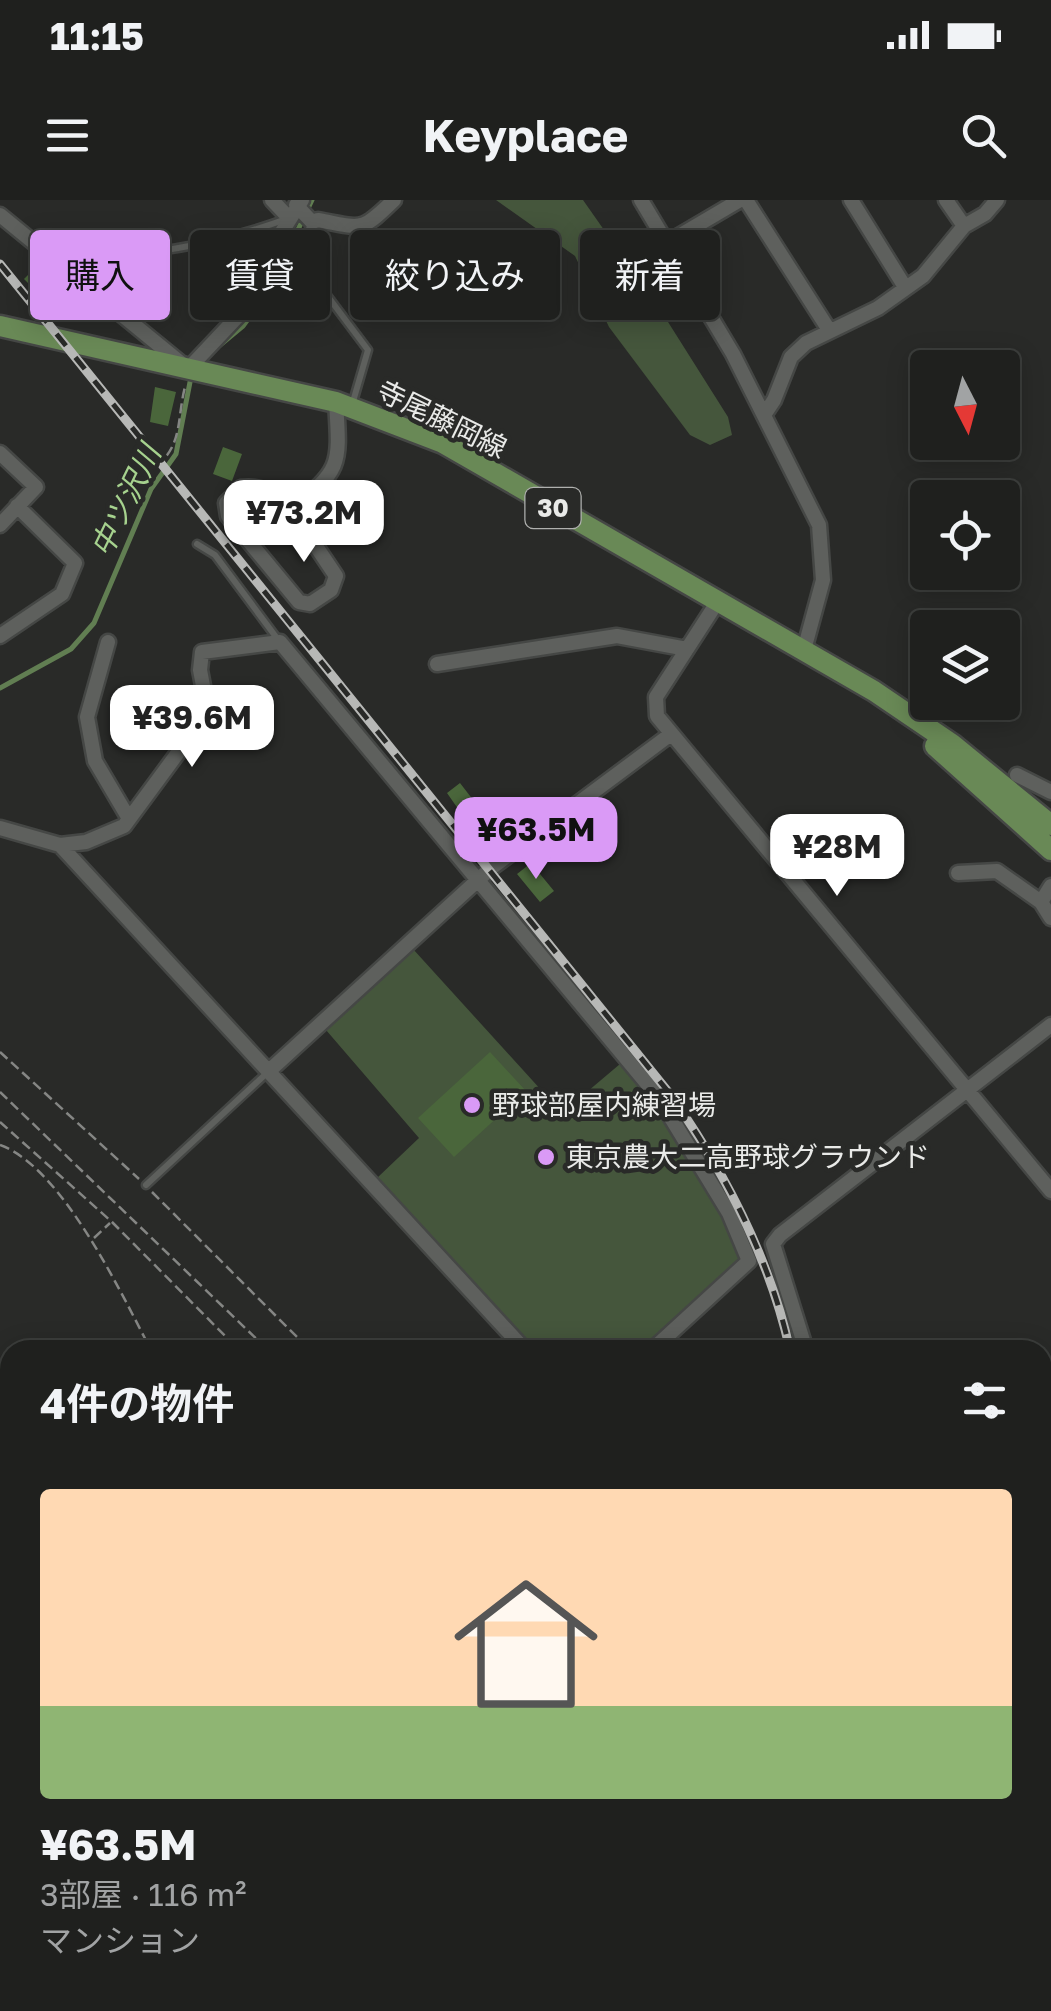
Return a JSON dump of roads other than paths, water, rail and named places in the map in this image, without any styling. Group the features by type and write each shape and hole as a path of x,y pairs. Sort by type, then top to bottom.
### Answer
{"main road":[{"name":"寺尾藤岡線","path":"0,326 214,371 344,404 443,444 874,691 952,744 1051,825"},
{"name":"寺尾藤岡線","path":"874,691 1051,850"}],"street":[{"path":"272,200 295,207 312,222 360,227 369,224 394,200"},
{"path":"641,200 659,230"},
{"path":"690,230 743,200 829,330"},
{"path":"851,200 904,287"},
{"path":"946,200 964,226"},
{"path":"764,415 791,358 829,330 878,308 923,276 964,226 985,214 997,200"},
{"path":"129,320 187,368 254,298 295,207"},
{"path":"0,215 30,238"},
{"path":"710,320 819,524 823,580 804,650"},
{"path":"290,510 324,483 338,462 344,404"},
{"path":"0,453 36,487 0,524"},
{"path":"251,486 274,494 290,510 336,576 331,590 316,602 299,602 228,516 226,503 241,488 251,486"},
{"path":"0,636 62,594 75,563 17,506"},
{"path":"718,601 656,697 657,716 1051,1191"},
{"path":"437,664 617,636 687,650"},
{"path":"108,642 87,717 95,761 128,817"},
{"path":"0,828 60,845 86,842 124,826 208,712 200,670 202,652 280,642 659,1098 714,1185 749,1261 663,1340"},
{"path":"269,1071 490,869 671,734"},
{"path":"1017,775 1051,792"},
{"path":"60,845 516,1340"},
{"path":"958,873 997,871 1041,902 1051,918"},
{"path":"1041,902 1051,886"},
{"path":"803,1340 773,1244 780,1235 1051,1025"}],"lane":[{"path":"170,248 261,228 295,207"},
{"path":"312,222 306,236 317,258 319,282 368,350 344,404"},
{"path":"197,544 215,555 280,642"},
{"path":"146,1185 269,1071"}],"waterway":[{"name":"中ツ沢川","path":"214,350 243,326 270,289 312,200"},
{"name":"中ツ沢川","path":"0,688 71,649 94,623 151,489 176,454 191,377"}],"railway":[{"path":"0,264 670,1094 743,1216 770,1281 787,1340"}],"place":[{"name":"野球部屋内練習場","path":"472,1105"},
{"name":"東京農大二高野球グラウンド","path":"546,1157"}]}
